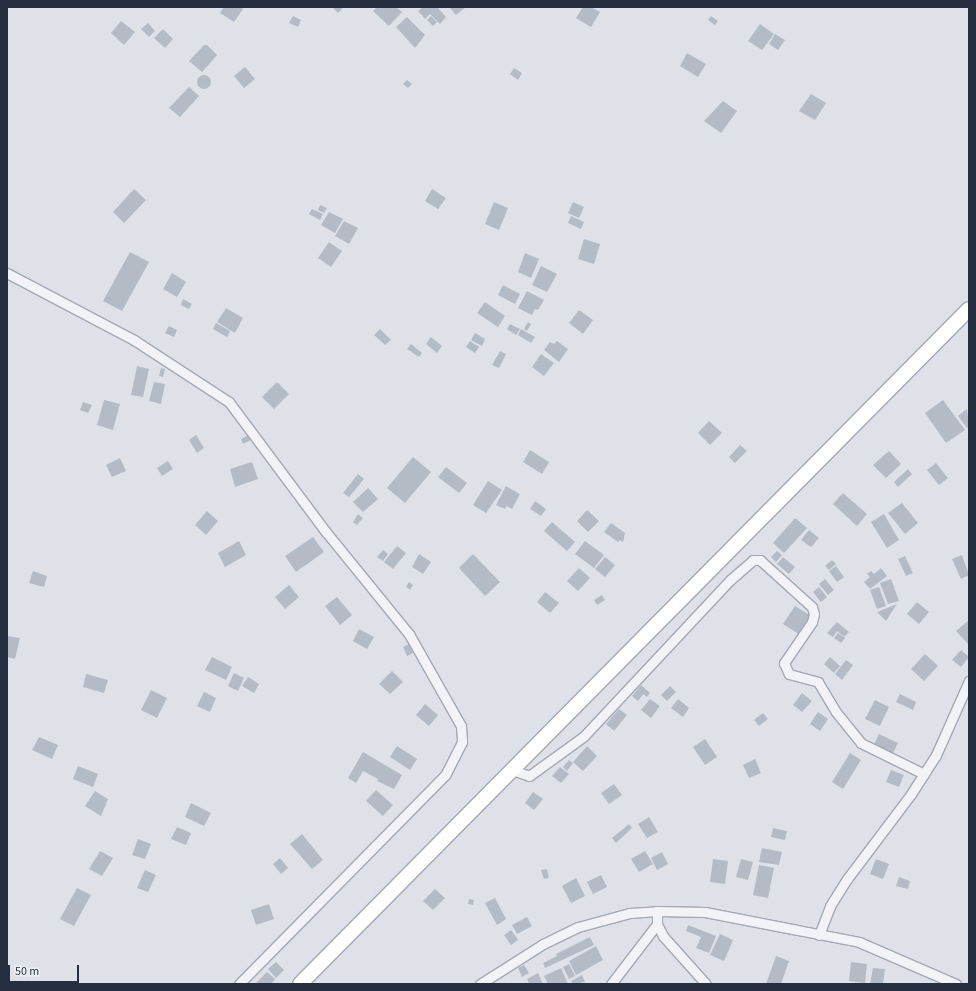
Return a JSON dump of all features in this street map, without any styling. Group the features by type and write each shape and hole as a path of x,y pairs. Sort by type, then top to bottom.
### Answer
{"main road":[{"path":"300,984 969,309"}],"street":[{"path":"7,273 134,340 229,402 326,532 409,634 461,726 462,742 445,775 239,984"},
{"path":"512,770 529,776 584,736 730,580 753,560 760,560 812,607 814,614 784,663 789,674 818,682 861,743 924,774"},
{"path":"819,935 830,906 847,879 924,774 942,744 969,681"},
{"path":"657,911 657,924 674,950 706,984"},
{"path":"480,984 543,944 578,927 630,913 657,911 705,912 859,942 956,984"},
{"path":"611,984 657,924"}],"building":[{"path":"224,7 240,7 243,9 234,22 220,13"},
{"path":"332,7 344,7 338,13"},
{"path":"377,7 396,7 402,12 389,26 373,11"},
{"path":"423,7 437,7 446,17 440,24 430,14 425,19 418,11"},
{"path":"449,7 466,7 456,15"},
{"path":"583,7 591,7 600,12 591,27 576,18"},
{"path":"293,16 301,20 298,27 289,23"},
{"path":"431,16 437,22 433,26 427,20"},
{"path":"711,16 718,21 715,25 708,20"},
{"path":"407,17 425,35 415,48 396,27"},
{"path":"121,21 135,32 124,45 111,33"},
{"path":"148,23 155,31 149,37 141,29"},
{"path":"760,24 774,34 762,50 748,41"},
{"path":"163,29 173,39 165,48 154,38"},
{"path":"775,34 785,40 778,50 769,44"},
{"path":"204,45 207,45 217,55 202,72 189,61"},
{"path":"687,53 706,64 698,77 680,66"},
{"path":"245,67 255,79 244,88 234,76"},
{"path":"514,68 522,73 518,80 510,74"},
{"path":"204,75 209,77 211,82 209,87 204,89 199,87 197,82 199,77"},
{"path":"407,80 412,84 408,88 403,84"},
{"path":"189,87 199,96 180,117 169,108"},
{"path":"811,94 826,103 815,120 799,111"},
{"path":"723,101 737,111 721,133 704,121"},
{"path":"134,189 146,200 124,223 113,212"},
{"path":"432,189 446,198 438,209 425,201"},
{"path":"494,202 508,208 499,230 485,224"},
{"path":"573,202 584,207 579,218 568,213"},
{"path":"320,205 327,208 324,213 318,210"},
{"path":"312,209 323,214 320,220 309,214"},
{"path":"329,212 343,219 335,233 321,225"},
{"path":"571,216 584,222 581,229 568,223"},
{"path":"344,221 358,228 349,244 335,236"},
{"path":"584,239 600,244 594,264 578,259"},
{"path":"329,242 342,251 331,267 318,258"},
{"path":"130,252 149,262 122,311 103,301"},
{"path":"525,253 539,259 531,278 518,272"},
{"path":"541,266 557,274 547,292 532,285"},
{"path":"172,273 186,282 177,297 163,289"},
{"path":"503,285 520,294 515,304 498,295"},
{"path":"527,291 544,300 538,310 535,309 532,315 518,308"},
{"path":"183,299 192,304 189,309 181,305"},
{"path":"485,302 505,316 498,327 477,313"},
{"path":"226,308 243,318 235,333 217,322"},
{"path":"579,310 593,320 583,334 569,323"},
{"path":"528,322 531,324 527,331 524,329"},
{"path":"216,323 230,331 227,337 213,329"},
{"path":"510,324 520,329 516,335 507,329"},
{"path":"169,326 177,330 174,337 165,333"},
{"path":"380,329 391,340 385,345 374,335"},
{"path":"521,329 535,337 531,343 518,335"},
{"path":"475,333 485,339 482,346 471,340"},
{"path":"431,337 442,346 437,353 426,344"},
{"path":"470,341 479,347 475,353 466,347"},
{"path":"557,341 568,349 559,362 544,350 550,342 554,344"},
{"path":"411,344 422,353 419,357 407,349"},
{"path":"500,351 506,354 499,368 492,365"},
{"path":"541,354 554,363 544,376 532,367"},
{"path":"137,366 149,369 143,397 131,395"},
{"path":"161,368 165,369 163,377 159,376"},
{"path":"154,382 165,384 161,404 149,401"},
{"path":"277,382 289,394 274,409 262,397"},
{"path":"104,400 120,404 113,430 97,425"},
{"path":"943,400 965,430 946,443 925,413"},
{"path":"83,402 92,405 88,413 80,410"},
{"path":"967,409 969,426 967,428 958,416"},
{"path":"709,421 722,433 710,445 698,433"},
{"path":"196,435 204,448 197,453 189,440"},
{"path":"249,435 251,440 243,444 241,439"},
{"path":"740,445 747,451 735,463 729,457"},
{"path":"530,450 549,462 542,474 523,462"},
{"path":"889,451 901,464 886,478 873,465"},
{"path":"413,457 431,472 405,503 387,488"},
{"path":"120,458 126,471 112,477 106,465"},
{"path":"168,461 173,469 162,476 157,468"},
{"path":"252,462 258,479 235,487 230,469"},
{"path":"936,463 948,478 939,485 927,470"},
{"path":"446,467 467,483 459,493 438,477"},
{"path":"908,469 912,474 898,487 894,482"},
{"path":"358,474 364,479 349,497 343,493"},
{"path":"488,481 502,490 486,513 473,505"},
{"path":"506,486 520,494 512,509 506,506 505,509 496,505"},
{"path":"368,488 378,499 363,512 353,502"},
{"path":"843,493 867,514 857,526 833,504"},
{"path":"535,501 546,509 541,516 530,509"},
{"path":"902,503 918,523 905,534 888,513"},
{"path":"587,510 599,521 588,532 577,521"},
{"path":"207,511 218,521 206,535 195,525"},
{"path":"358,514 363,518 357,525 353,522"},
{"path":"884,514 899,540 887,548 871,522"},
{"path":"795,518 807,528 784,553 773,543"},
{"path":"552,522 575,542 567,551 544,531"},
{"path":"611,523 625,533 623,542 620,540 618,542 604,532"},
{"path":"809,530 819,538 811,547 801,540"},
{"path":"313,537 324,552 296,572 285,556"},
{"path":"239,541 246,555 225,567 218,553"},
{"path":"585,541 604,555 594,568 575,554"},
{"path":"397,546 406,553 393,569 384,562"},
{"path":"383,550 388,554 383,561 377,557"},
{"path":"777,551 782,555 776,562 771,557"},
{"path":"419,554 431,562 423,574 412,567"},
{"path":"473,554 500,582 485,596 459,568"},
{"path":"962,555 969,575 961,579 952,559"},
{"path":"905,556 913,573 906,576 898,559"},
{"path":"605,557 615,565 605,577 595,569"},
{"path":"783,557 795,567 789,574 777,564"},
{"path":"832,560 836,564 829,570 825,566"},
{"path":"836,566 844,577 837,582 829,571"},
{"path":"579,568 590,578 578,591 567,581"},
{"path":"881,568 887,576 870,589 864,582 870,577 867,574 871,571 874,574"},
{"path":"33,571 47,576 44,587 29,583"},
{"path":"825,579 834,590 828,595 819,584"},
{"path":"891,579 899,601 888,604 880,583"},
{"path":"409,582 413,585 410,590 406,587"},
{"path":"289,585 299,597 285,609 275,597"},
{"path":"819,587 827,597 821,602 813,592"},
{"path":"879,587 886,606 877,609 870,590"},
{"path":"545,592 559,603 550,613 537,602"},
{"path":"602,595 605,600 597,605 594,600"},
{"path":"337,597 352,615 340,625 325,606"},
{"path":"917,602 929,612 919,624 907,614"},
{"path":"897,604 886,621 877,612"},
{"path":"795,606 811,616 800,635 783,624"},
{"path":"969,620 969,645 956,631"},
{"path":"837,622 849,632 844,637 837,631 833,637 827,633"},
{"path":"359,629 374,637 367,649 353,641"},
{"path":"838,633 845,638 841,643 834,638"},
{"path":"7,636 20,638 15,659 7,657"},
{"path":"409,644 413,653 407,656 403,647"},
{"path":"961,650 969,657 961,667 952,660"},
{"path":"925,654 938,666 924,681 911,669"},
{"path":"212,657 232,667 226,680 205,670"},
{"path":"830,657 840,666 834,673 824,664"},
{"path":"846,660 853,665 842,680 835,674"},
{"path":"392,671 403,682 390,694 379,684"},
{"path":"234,673 244,678 238,691 228,686"},
{"path":"86,674 108,680 104,693 83,687"},
{"path":"248,677 259,684 254,693 242,686"},
{"path":"641,685 650,693 647,697 643,694 638,701 632,696"},
{"path":"670,686 676,692 667,701 661,695"},
{"path":"151,690 167,698 157,718 141,710"},
{"path":"204,692 216,698 210,712 197,706"},
{"path":"802,693 812,701 802,712 793,705"},
{"path":"900,694 916,702 913,710 896,702"},
{"path":"650,699 660,706 651,718 641,710"},
{"path":"678,699 689,708 683,717 671,708"},
{"path":"875,700 889,707 880,726 865,719"},
{"path":"425,704 438,715 429,726 416,715"},
{"path":"619,709 627,715 614,731 606,724"},
{"path":"818,712 828,719 820,731 810,724"},
{"path":"763,713 768,719 759,726 754,720"},
{"path":"879,734 898,743 892,755 873,746"},
{"path":"39,737 58,745 52,759 32,750"},
{"path":"705,739 717,757 705,765 693,747"},
{"path":"397,746 417,759 410,770 390,757"},
{"path":"587,746 597,756 583,771 573,762"},
{"path":"363,752 402,775 394,789 377,781 378,779 363,771 356,783 348,778"},
{"path":"850,753 861,760 843,789 832,782"},
{"path":"755,759 761,773 749,778 743,765"},
{"path":"569,760 573,763 567,771 563,767"},
{"path":"78,766 98,774 93,787 73,779"},
{"path":"560,767 569,774 561,783 552,776"},
{"path":"891,770 904,775 899,787 886,782"},
{"path":"614,784 622,795 609,804 601,793"},
{"path":"376,790 393,805 383,816 366,801"},
{"path":"95,791 108,799 101,816 85,806"},
{"path":"533,792 543,799 534,810 525,803"},
{"path":"191,803 211,813 204,826 185,817"},
{"path":"649,817 658,832 647,838 638,824"},
{"path":"629,824 632,828 616,843 612,838"},
{"path":"177,827 191,833 186,845 171,839"},
{"path":"773,828 787,831 785,840 771,837"},
{"path":"302,834 323,860 312,869 290,844"},
{"path":"138,839 151,844 145,859 132,855"},
{"path":"762,848 782,852 779,865 759,862"},
{"path":"100,851 113,858 102,876 89,869"},
{"path":"645,851 653,864 639,872 631,859"},
{"path":"662,852 668,864 657,870 651,858"},
{"path":"280,858 288,868 281,874 273,864"},
{"path":"713,859 728,861 725,884 710,882"},
{"path":"741,859 753,862 748,880 736,877"},
{"path":"876,859 889,864 883,879 870,874"},
{"path":"759,865 774,868 768,898 753,895"},
{"path":"547,869 549,878 544,879 541,870"},
{"path":"145,870 156,875 148,892 137,888"},
{"path":"601,875 607,887 593,894 587,882"},
{"path":"899,877 910,881 908,889 896,886"},
{"path":"576,878 585,896 571,903 562,886"},
{"path":"77,888 91,895 74,926 60,919"},
{"path":"435,889 445,898 433,910 423,901"},
{"path":"495,898 506,919 497,925 485,903"},
{"path":"469,899 474,900 473,905 468,904"},
{"path":"269,904 274,919 256,925 251,910"},
{"path":"527,917 532,926 517,934 512,925"},
{"path":"688,925 716,936 709,953 696,948 701,937 686,931"},
{"path":"511,930 518,940 511,945 504,935"},
{"path":"720,934 733,940 724,961 710,955"},
{"path":"590,937 594,945 545,968 543,963 557,956 556,954"},
{"path":"596,946 603,960 576,975 569,961"},
{"path":"776,956 789,961 781,984 766,984"},
{"path":"276,962 284,970 276,978 268,969"},
{"path":"851,962 867,964 865,983 849,981"},
{"path":"569,964 575,976 569,979 563,967"},
{"path":"524,965 529,973 522,977 518,968"},
{"path":"561,968 568,984 548,984 544,976"},
{"path":"873,968 885,969 883,984 870,984"},
{"path":"267,972 275,979 271,984 255,984"},
{"path":"538,973 543,984 529,984 527,979"},
{"path":"582,975 585,982 573,984 571,981"}]}
